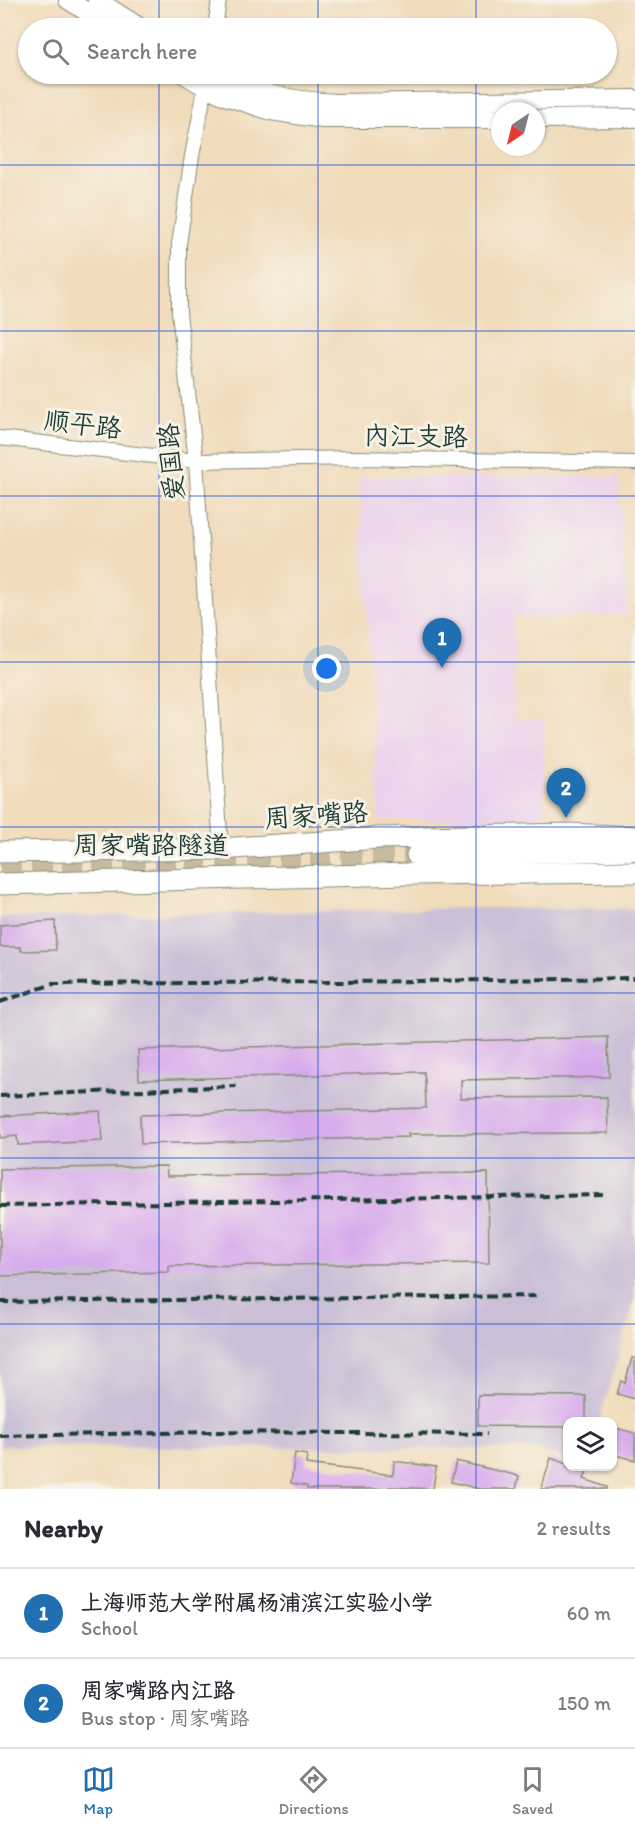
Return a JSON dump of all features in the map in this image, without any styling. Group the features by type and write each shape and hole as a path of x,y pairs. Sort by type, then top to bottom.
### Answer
{"main road":[{"path":"68,0 96,18"},
{"path":"97,0 125,18"},
{"path":"215,84 228,97 271,111 323,119 491,119"},
{"path":"234,84 272,96 337,103 635,99"},
{"path":"545,119 635,118"},
{"name":"周家嘴路","path":"0,852 221,849 379,838 568,834 635,837"},
{"name":"周家嘴路隧道","path":"0,873 250,871 413,865 635,850"},
{"path":"0,884 413,865 635,872"}],"street":[{"path":"216,18 219,0"},
{"name":"爱国路","path":"208,84 192,156 179,244 178,278 179,313 196,461 221,849"},
{"name":"顺平路","path":"0,438 196,461"},
{"name":"内江支路","path":"196,461 357,458 635,463"}],"shaded area":[{"path":"359,477 618,477 628,615 514,617 514,719 544,720 544,819 379,820"},
{"path":"467,908 635,909 635,1298 600,1417 563,1417 563,1458 532,1449 0,1446 0,918"}],"building":[{"path":"55,921 56,950 21,951 21,947 0,947 0,925"},
{"path":"608,1037 609,1077 461,1080 461,1098 607,1097 608,1133 408,1134 409,1137 141,1144 140,1115 426,1108 424,1072 139,1080 138,1050"},
{"path":"100,1111 102,1141 18,1145 17,1136 0,1138 0,1116"},
{"path":"166,1166 167,1176 488,1173 489,1263 169,1266 169,1272 0,1276 0,1169"},
{"path":"632,1358 635,1358 635,1399 617,1394 621,1381 625,1383"},
{"path":"478,1395 586,1396 586,1417 563,1417 563,1427 478,1426"},
{"path":"617,1428 635,1433 635,1460 617,1455"},
{"path":"295,1453 307,1455 306,1464 393,1475 394,1461 436,1467 433,1489 389,1487 389,1489 307,1489 307,1486 291,1483"},
{"path":"551,1458 563,1462 563,1471 587,1471 584,1479 607,1487 607,1489 541,1489"},
{"path":"456,1461 519,1476 516,1489 480,1489 451,1482"}],"tunnel":[{"path":"0,864 417,855"}],"railway":[{"path":"0,1002 53,984 635,978"},
{"path":"0,1096 236,1086"},
{"path":"0,1206 607,1195"},
{"path":"0,1302 540,1296"},
{"path":"0,1436 211,1432 487,1434"}],"place":[{"name":"上海师范大学附属杨浦滨江实验小学","path":"442,668"},
{"name":"周家嘴路内江路","path":"566,818"}]}
